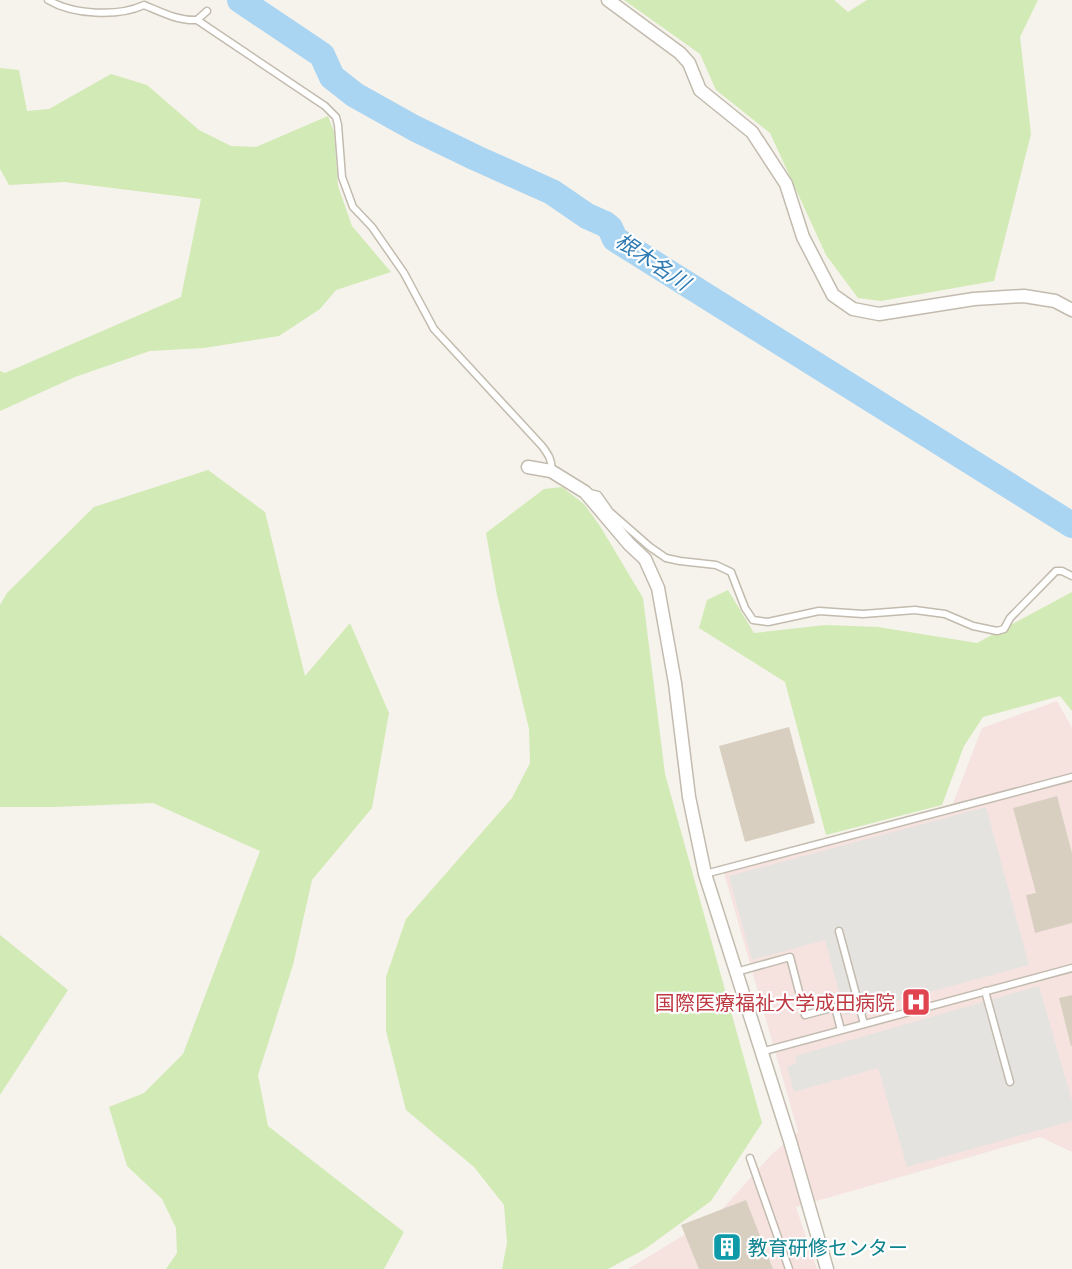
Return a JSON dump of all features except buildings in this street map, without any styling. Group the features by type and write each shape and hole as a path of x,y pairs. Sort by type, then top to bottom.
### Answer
{"street":[{"path":"608,0 680,53 688,63 700,90 752,132 786,184 803,237 833,295 853,309 879,314 974,299 1024,296 1055,302 1072,310"},
{"path":"528,467 551,471 585,492 629,544 645,559 658,588 675,683 689,797 705,874 790,1141 827,1269"}],"lane":[{"path":"48,0 69,8 114,13 144,5 187,21 197,21 325,106 336,117 342,177 353,207 372,226 404,273 434,329 542,446 552,465 551,471"},
{"path":"197,21 205,13"},
{"path":"585,492 598,495 610,512 650,548 666,558 716,564 731,572 745,608 753,620 759,622 819,611 863,614 915,610 945,614 973,627 997,631 1004,629 1010,618 1056,571 1072,576"},
{"path":"705,874 1072,777"},
{"path":"839,931 864,1024"},
{"path":"736,972 790,957 805,1015 835,1007 841,1030"},
{"path":"761,1052 1072,968"},
{"path":"985,991 1010,1083"},
{"path":"750,1158 789,1269"}],"shaded area":[{"name":"国際医療福祉大学成田病院","path":"1057,701 1072,728 1072,1152 1040,1137 796,1207 817,1269 628,1269 717,1215 772,1154 798,1132 724,873 950,811 982,728"},
{"path":"986,807 1029,965 845,1015 825,940 752,960 729,876"},
{"path":"1039,986 1072,1101 1072,1121 907,1167 878,1068 794,1092 787,1067 797,1063 795,1056"}],"green space":[{"path":"624,0 834,0 848,12 867,0 1038,0 1020,37 1031,134 994,281 881,301 858,298 826,255 770,133 716,90 700,54"},
{"path":"0,68 19,70 27,111 49,109 111,74 147,85 199,130 231,146 256,147 328,116 334,132 338,186 352,226 391,272 336,290 320,309 279,336 204,348 150,351 75,377 0,411 0,371 5,373 181,297 201,199 64,182 9,185 0,169"},
{"path":"208,470 265,512 305,676 350,623 389,713 372,808 312,880 293,965 258,1075 268,1126 404,1232 384,1269 166,1269 177,1253 176,1228 162,1199 127,1166 109,1107 144,1093 183,1054 260,851 153,803 0,807 0,605 7,593 94,507"},
{"path":"562,487 584,504 600,526 643,598 665,774 762,1123 711,1201 645,1249 608,1269 502,1269 507,1243 504,1205 474,1167 406,1110 386,1031 386,977 406,919 512,798 530,763 529,729 497,595 486,533 544,489"},
{"path":"728,590 754,633 826,625 878,627 977,643 1072,592 1072,711 1060,696 983,717 964,746 942,805 826,835 785,682 699,628 707,600"},
{"path":"0,935 68,990 0,1095"}],"waterway":[{"name":"根木名川","path":"240,0 322,55 332,77 355,95 414,128 552,192 587,216 605,224 610,228 615,239 1072,525"}],"place":[{"name":"国際医療福祉大学成田病院","path":"916,1002"},
{"name":"教育研修センター","path":"727,1247"}]}
